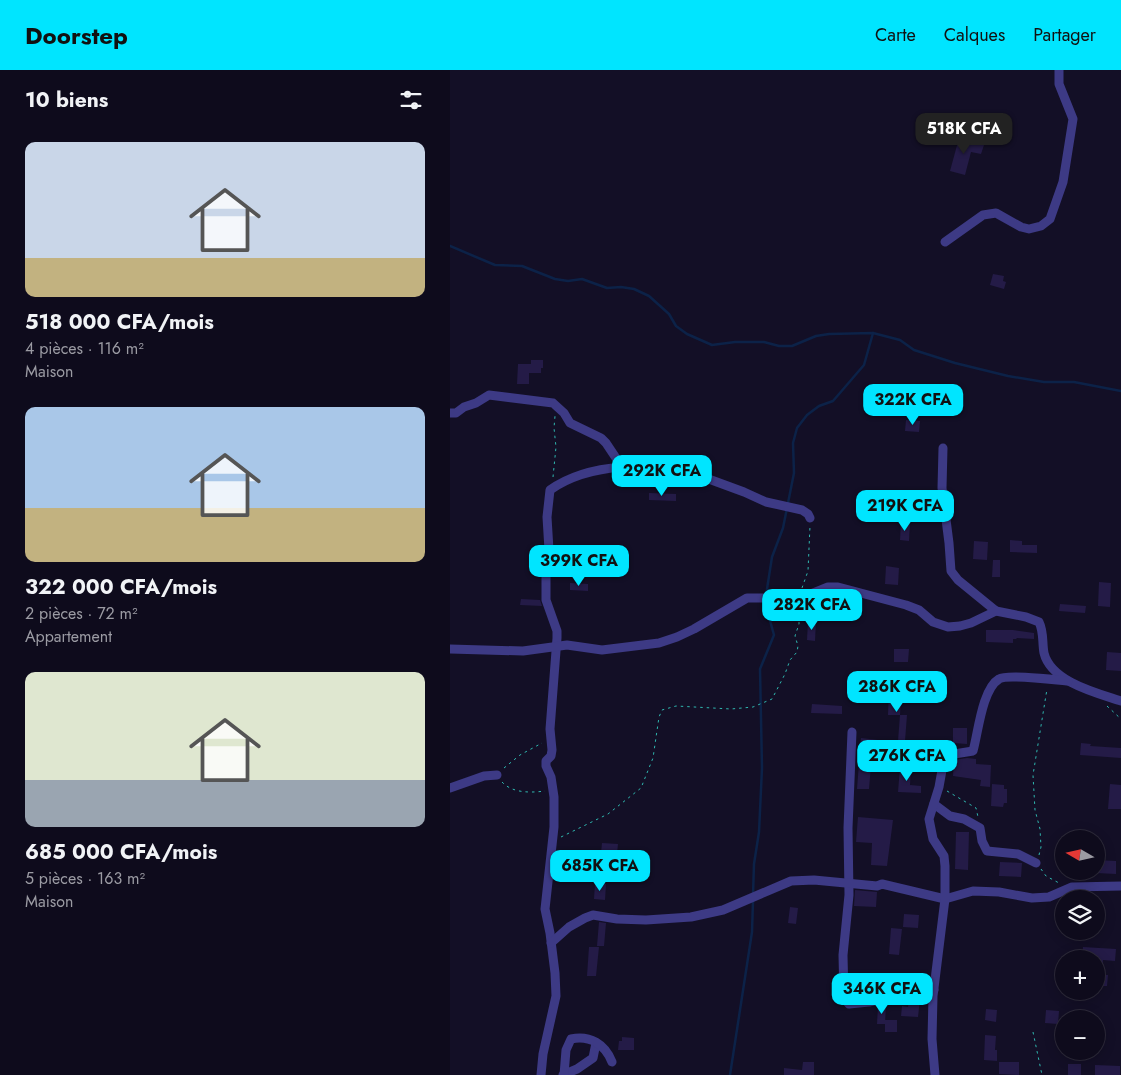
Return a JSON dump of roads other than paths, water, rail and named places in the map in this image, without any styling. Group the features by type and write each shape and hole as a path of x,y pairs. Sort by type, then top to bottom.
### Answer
{"street":[{"path":"946,242 983,215 990,213 996,213 1021,227 1029,229 1041,226 1050,219 1063,182 1073,119 1059,84 1059,70"},
{"path":"450,413 456,413 489,395 552,403 564,413 570,422 601,438 622,467"},
{"path":"943,448 942,488 951,571 958,580 996,611 1026,617 1039,622 1043,630 1044,653 1055,670 1068,682"},
{"path":"542,1075 543,1054 556,996 551,942 545,909 552,842 554,797 546,761 552,753 550,729 557,632 546,600 547,517 550,490 560,483 581,474 622,467 636,470 655,464 678,463 685,464 706,478 766,502 802,510 810,518"},
{"path":"450,649 535,651 556,646 574,646 602,650 659,643 694,629 747,598 801,598 828,587 838,587 906,605 919,610 933,622 948,627 971,623 996,611"},
{"path":"935,1075 932,1038 934,990 945,899 944,856 933,839 929,819 939,787 944,759 948,755 973,751 985,700 996,681 1001,678 1010,677 1068,682 1121,701"},
{"path":"852,732 848,828 849,895 843,955 843,986 846,1002 849,1004 859,1004 934,990"},
{"path":"450,788 484,776 497,775"},
{"path":"934,804 950,816 964,819 980,828 982,841 987,850 1018,854 1036,863"},
{"path":"551,942 579,921 593,915 617,919 650,920 691,917 723,910 791,881 814,880 894,886 945,899 973,891 999,892 1032,898 1049,897 1072,887 1121,886"},
{"path":"596,1043 593,1058 564,1075 566,1050 571,1039 588,1038 596,1043 606,1050 612,1062"}],"waterway":[{"path":"450,246 495,265 522,266 555,279 568,281 582,279 607,288 621,287 634,289 649,296 669,314 676,326 687,334 712,345 735,342 764,342 779,346 792,346 816,336 873,333 900,340 914,350 955,363 1008,376 1044,382 1074,382 1121,391"},
{"path":"753,895 754,864 759,832 762,768 760,669 774,635 766,606 767,589 772,557 783,528 794,473 793,443 797,428 807,415 819,406 833,401 864,365 873,333"},
{"path":"730,1075 752,932 753,901"}]}
